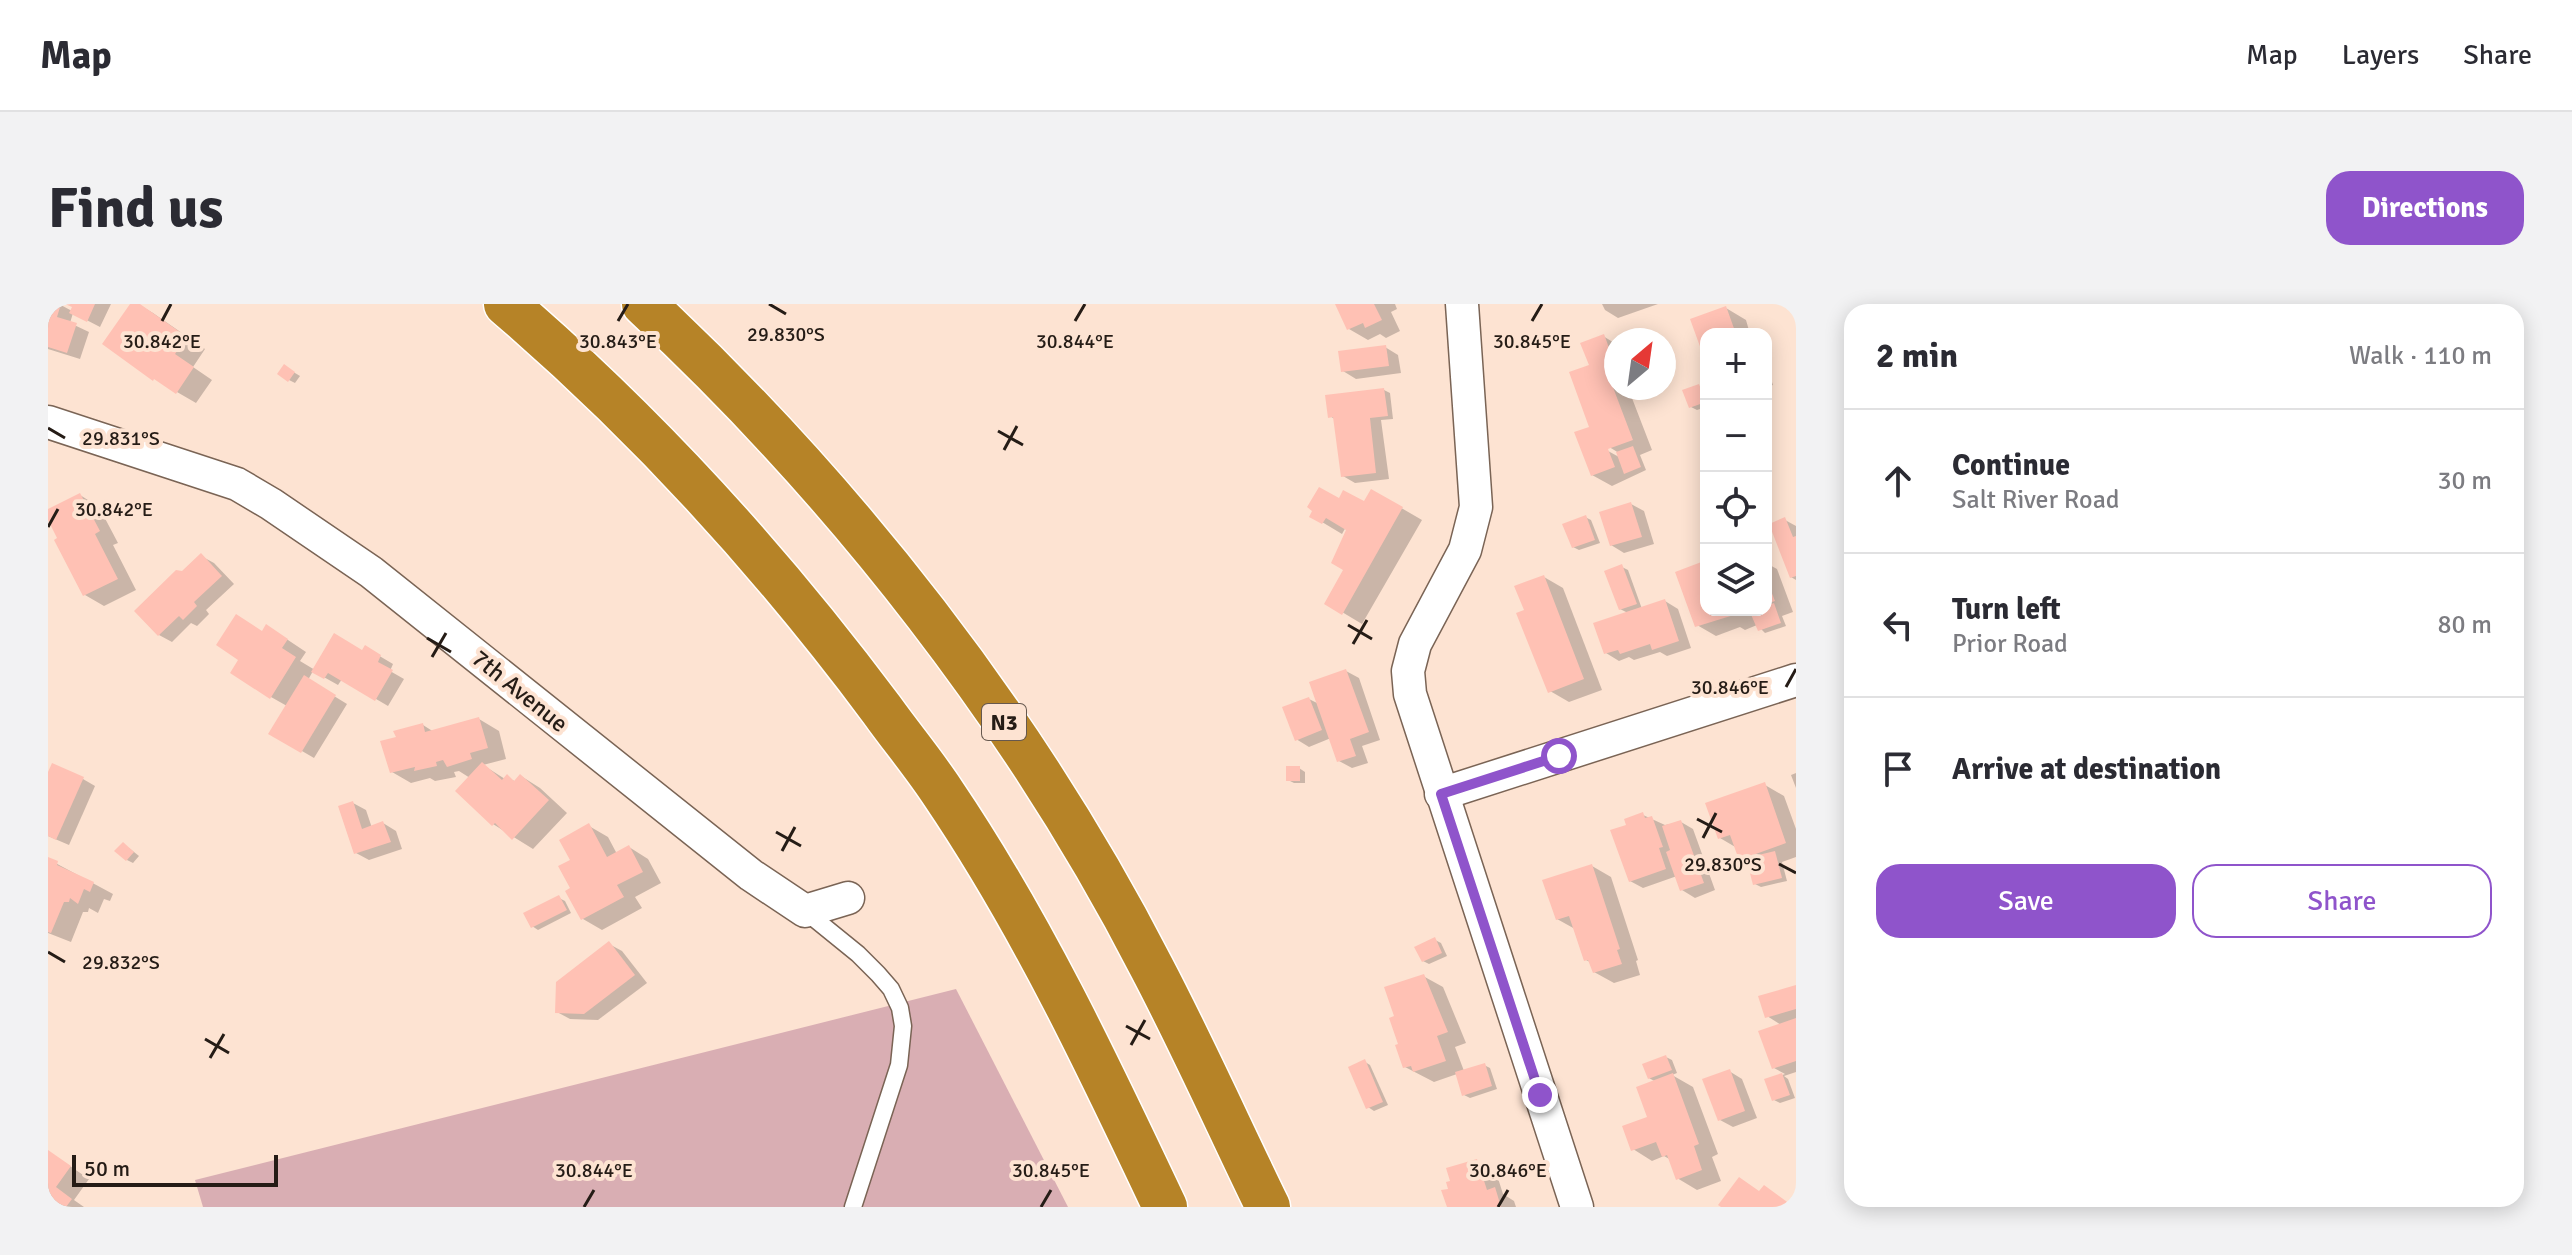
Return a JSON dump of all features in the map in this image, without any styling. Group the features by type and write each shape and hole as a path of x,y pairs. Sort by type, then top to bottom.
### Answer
{"highway":[{"path":"506,304 560,351 672,460 740,532 823,631 943,792 1013,907 1079,1025 1165,1207"},
{"name":"N3","path":"644,304 702,358 796,459 882,560 955,654 1020,746 1089,856 1152,966 1268,1207"}],"street":[{"path":"1462,304 1476,507 1465,550 1415,644 1408,671 1410,694 1577,1207"},
{"name":"7th Avenue","path":"48,422 224,480 271,504 371,572 751,875 805,911"},
{"path":"1441,794 1796,680"},
{"path":"805,911 848,898"}],"lane":[{"path":"805,911 858,954 891,989 900,1008 903,1026 899,1065 853,1207"}],"shaded area":[{"path":"956,989 1068,1207 203,1207 195,1180"}],"building":[{"path":"48,304 61,304 57,317 77,323 67,353 48,347"},
{"path":"65,304 95,304 87,322 69,313 72,307"},
{"path":"130,304 140,304 187,337 175,354 194,367 176,394 102,344"},
{"path":"1335,304 1374,304 1382,320 1365,328 1363,323 1347,330"},
{"path":"1726,306 1734,328 1700,328 1700,346 1690,319"},
{"path":"1604,334 1604,400 1618,400 1633,440 1608,449 1615,467 1591,476 1574,432 1589,427 1569,372 1589,365 1580,343"},
{"path":"1386,345 1389,366 1341,372 1338,351"},
{"path":"284,364 295,372 288,382 277,374"},
{"path":"1699,384 1700,404 1689,408 1682,390"},
{"path":"1384,388 1388,416 1370,418 1376,473 1341,477 1333,417 1328,418 1325,395"},
{"path":"1633,446 1641,467 1624,474 1616,452"},
{"path":"1319,487 1339,498 1343,490 1364,501 1371,489 1403,507 1342,615 1324,604 1343,570 1331,563 1346,530 1326,518 1322,524 1309,517 1312,511 1307,507"},
{"path":"80,493 100,531 95,534 118,579 83,596 54,540 57,538 48,520 48,509"},
{"path":"1631,502 1642,537 1610,546 1599,512"},
{"path":"1586,515 1595,540 1572,548 1562,524"},
{"path":"1785,517 1793,537 1796,536 1796,576 1790,578 1772,532 1772,523"},
{"path":"201,553 222,576 194,602 197,606 183,620 179,616 158,636 134,611 176,570 182,571"},
{"path":"1700,563 1700,616 1731,616 1695,627 1675,572"},
{"path":"1622,564 1637,604 1619,610 1604,571"},
{"path":"1544,575 1584,679 1548,693 1516,613 1524,610 1514,586"},
{"path":"1665,599 1679,641 1652,650 1650,644 1620,654 1618,650 1604,654 1593,623"},
{"path":"1772,604 1781,623 1758,631 1752,616 1772,616"},
{"path":"236,614 262,631 266,624 288,639 282,648 296,657 270,699 230,673 238,660 216,645"},
{"path":"334,633 362,650 365,645 381,655 378,662 393,670 375,701 328,673 324,679 311,672"},
{"path":"1346,669 1369,732 1350,739 1356,756 1337,762 1309,682"},
{"path":"304,675 336,695 301,753 268,734"},
{"path":"1309,697 1322,730 1295,741 1282,707"},
{"path":"479,717 488,748 470,753 472,759 447,767 443,760 436,762 437,766 390,773 380,741 396,737 393,731 423,723 425,732"},
{"path":"482,762 502,780 507,774 514,781 520,774 549,800 512,840 495,823 492,826 455,791"},
{"path":"52,763 84,777 56,840 48,836 48,772"},
{"path":"1286,766 1300,766 1300,781 1286,781"},
{"path":"1765,782 1786,843 1739,860 1730,835 1718,839 1705,803"},
{"path":"353,801 362,829 383,821 391,842 354,854 338,806"},
{"path":"1643,812 1645,818 1652,816 1663,847 1659,848 1666,869 1629,882 1610,830 1626,825 1624,819"},
{"path":"1681,820 1704,883 1680,891 1666,852 1670,850 1662,826"},
{"path":"589,823 607,857 629,845 643,872 617,885 624,897 581,920 565,891 570,888 558,866 570,860 559,840"},
{"path":"123,842 134,852 126,861 114,851"},
{"path":"1775,851 1782,878 1753,885 1746,858"},
{"path":"48,857 58,861 57,865 94,882 90,892 84,889 78,904 70,898 69,902 64,902 51,933 48,932"},
{"path":"1592,864 1622,964 1593,973 1588,960 1584,961 1569,916 1556,920 1542,880"},
{"path":"559,895 567,910 531,928 523,913"},
{"path":"1435,937 1442,953 1422,962 1414,947"},
{"path":"609,941 635,975 584,1014 555,1013 556,982"},
{"path":"1424,974 1448,1032 1437,1036 1446,1061 1413,1072 1411,1066 1403,1068 1395,1045 1398,1044 1389,1018 1394,1016 1384,987"},
{"path":"1796,985 1796,1009 1765,1018 1758,996"},
{"path":"1796,1018 1796,1061 1772,1069 1758,1031"},
{"path":"1666,1055 1672,1070 1648,1079 1642,1064"},
{"path":"1365,1059 1383,1102 1366,1109 1348,1067"},
{"path":"1485,1063 1492,1086 1462,1096 1455,1072"},
{"path":"1730,1069 1745,1111 1718,1121 1702,1079"},
{"path":"1673,1073 1699,1144 1694,1146 1702,1170 1676,1180 1667,1155 1662,1157 1656,1142 1631,1151 1622,1126 1647,1117 1636,1087"},
{"path":"1782,1073 1790,1095 1772,1101 1764,1079"},
{"path":"48,1150 71,1166 56,1187 72,1199 66,1207 48,1207"},
{"path":"1477,1159 1487,1190 1495,1187 1501,1207 1447,1207 1441,1190 1448,1189 1446,1182 1450,1181 1446,1168"},
{"path":"1739,1177 1759,1191 1764,1185 1794,1207 1718,1205"}],"route":[{"path":"1540,1095 1441,794 1559,756"}]}
